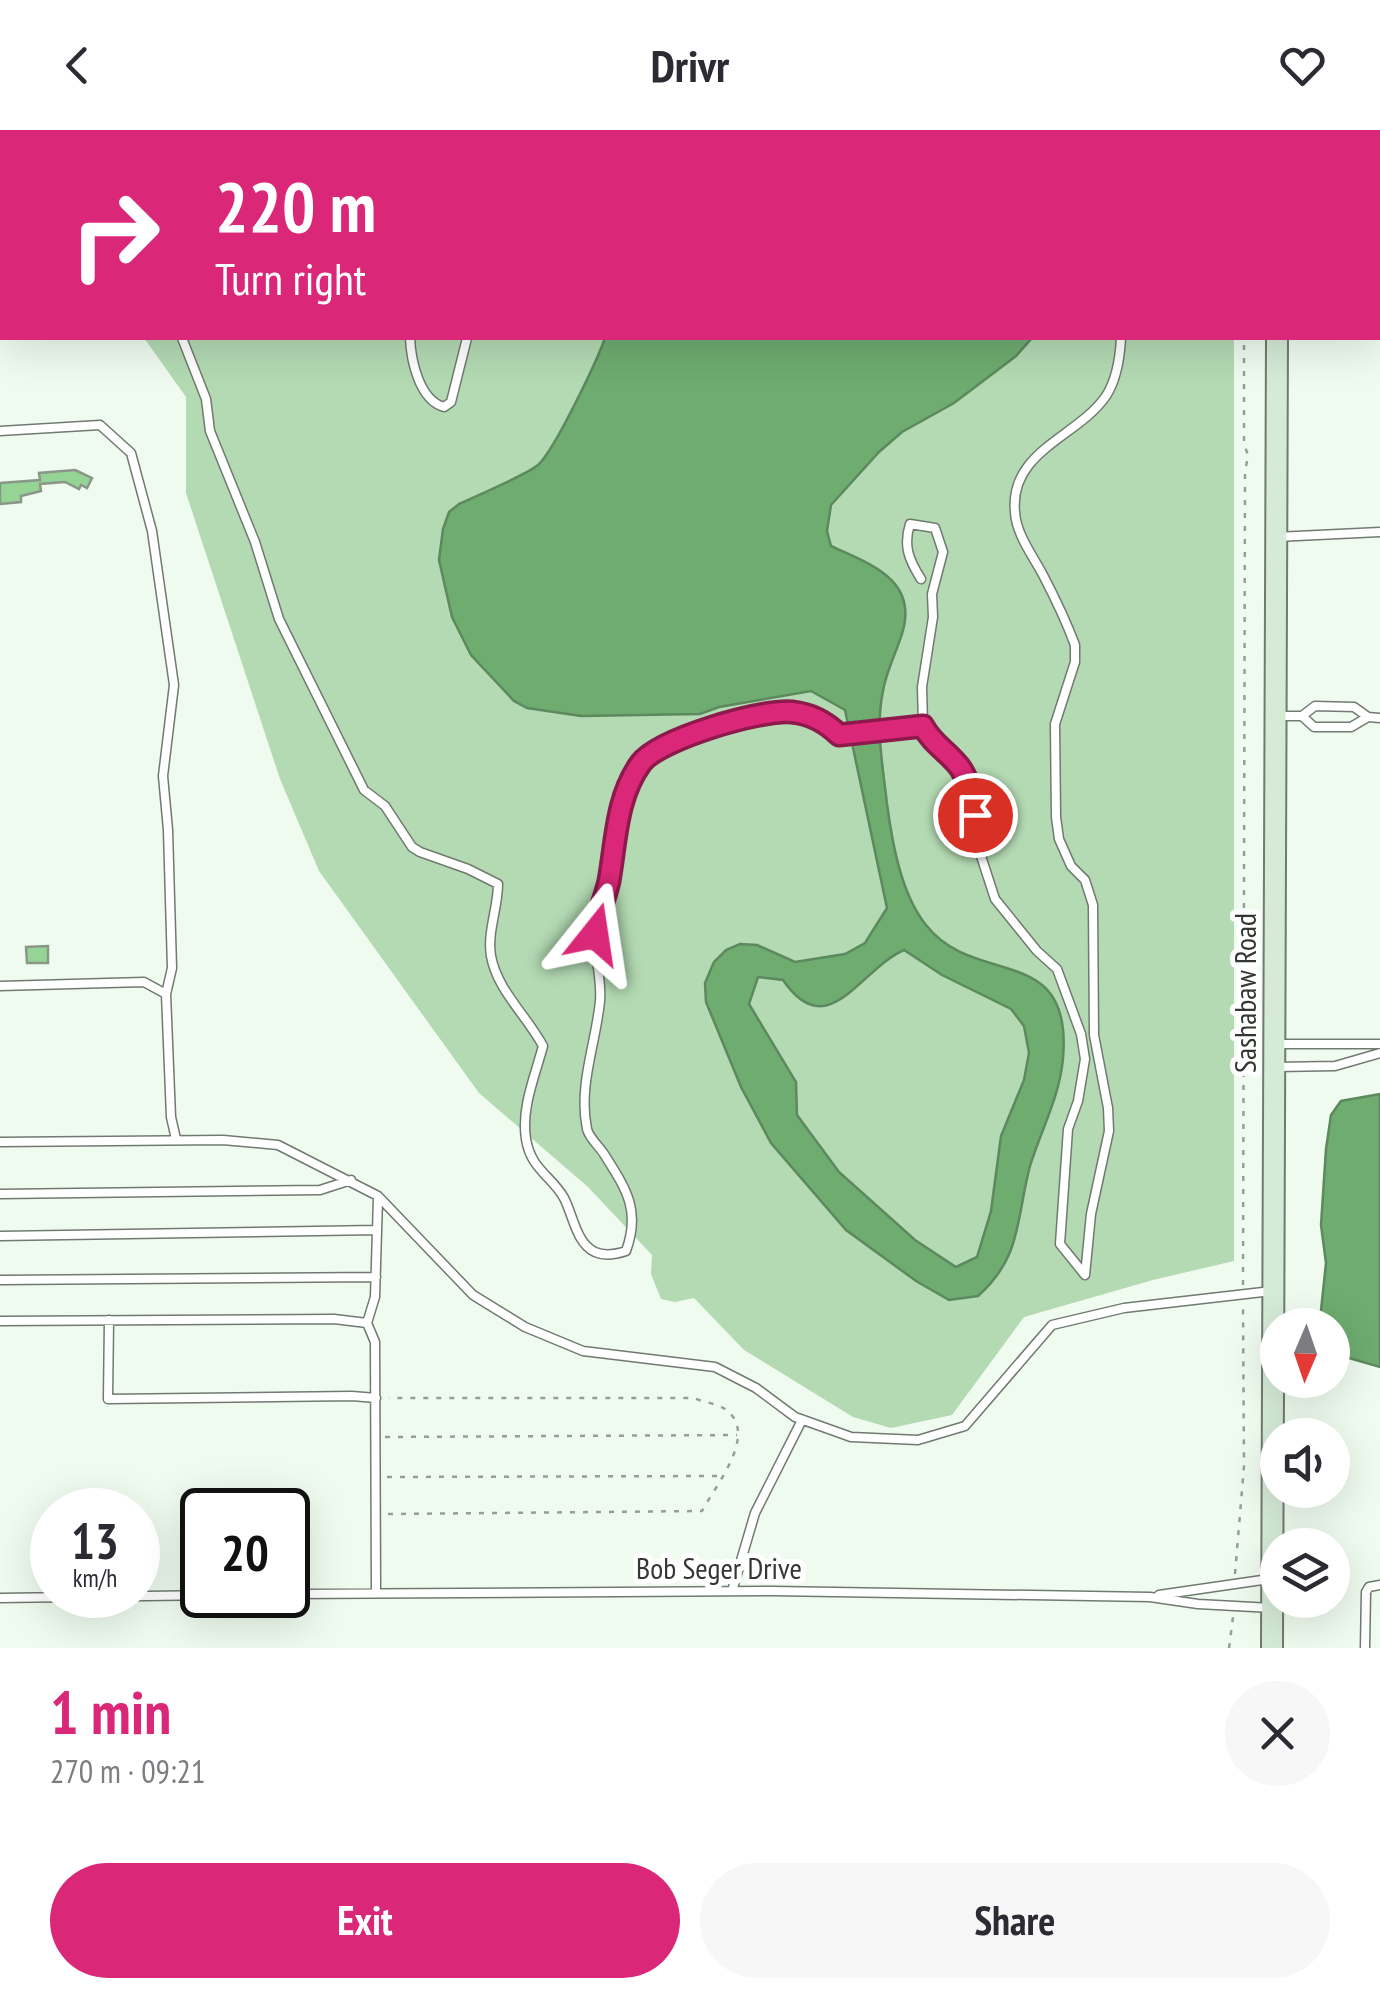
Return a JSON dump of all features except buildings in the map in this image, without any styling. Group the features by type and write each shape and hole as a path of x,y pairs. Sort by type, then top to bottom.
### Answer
{"main road":[{"name":"Sashabaw Road","path":"1272,1528 1277,340"},
{"name":"Sashabaw Road","path":"1272,1618 1272,1648"}],"lane":[{"path":"183,340 206,399 210,431 254,542 279,619 364,790 385,806 412,847 498,884 490,935 492,960 506,992 543,1046 529,1095 526,1140 543,1176 561,1193 580,1237 594,1252 626,1252 633,1231 633,1210 626,1190 588,1132 586,1102 587,1066 600,1002 597,914 609,881 612,844 630,782 655,748 755,716 791,712 811,716 842,735 923,726"},
{"path":"410,340 421,382 432,402 444,407 451,402 466,340"},
{"path":"922,579 911,564 905,540 910,524 935,528 943,552 932,594 934,617 922,687 923,726 928,736 960,766 970,786 981,856 995,900 1036,951 1057,969 1078,1022 1085,1059 1078,1101 1068,1129 1060,1244 1084,1275 1091,1214 1109,1131 1094,1035 1093,904 1086,880 1071,866 1058,839 1056,816 1055,724 1075,662 1075,645 1014,513 1022,476 1032,461 1094,411 1108,394 1118,368 1121,340"},
{"path":"0,431 100,425 130,453 152,531 174,686 163,776 172,930 172,968 166,994 171,1117 176,1139"},
{"path":"1276,537 1380,532"},
{"path":"1276,716 1302,716 1315,706 1354,707 1368,718"},
{"path":"1302,716 1314,727 1352,727 1368,718 1380,718"},
{"path":"0,986 144,982 166,994"},
{"path":"1276,1044 1380,1044"},
{"path":"1276,1067 1335,1066 1380,1054"},
{"path":"0,1142 176,1139 278,1145 378,1196 473,1295 524,1327 583,1350 715,1366 802,1420 851,1437 918,1440 965,1426 1052,1326 1124,1308 1274,1290"},
{"path":"0,1194 320,1190 351,1180"},
{"path":"376,1592 376,1398 374,1342 367,1322 375,1297 378,1196"},
{"path":"0,1236 377,1230"},
{"path":"0,1280 376,1277"},
{"path":"108,1320 108,1398 376,1398"},
{"path":"0,1321 367,1322"},
{"path":"732,1591 755,1513 802,1420"},
{"name":"Bob Seger Drive","path":"1150,1597 1260,1581"},
{"path":"1365,1648 1366,1592 1369,1587 1380,1585"},
{"name":"Bob Seger Drive","path":"310,1594 732,1591 1150,1597 1260,1607"},
{"path":"0,1598 180,1596"}],"path":[{"path":"1234,1584 1244,1466 1248,455 1244,444 1244,340"},
{"path":"376,1398 694,1398 726,1409 738,1426 738,1443 702,1511 376,1514"},
{"path":"376,1437 738,1435"},
{"path":"376,1477 721,1476"},
{"path":"1229,1648 1233,1606"}],"shaded area":[{"path":"145,340 1234,340 1234,1261 1024,1317 952,1415 891,1428 853,1417 744,1350 694,1298 675,1302 661,1299 651,1274 652,1255 588,1187 479,1093 319,871 280,779 186,493 186,397"},
{"path":"604,340 1030,340 1016,356 954,403 902,432 879,452 831,505 827,531 831,546 887,576 903,600 902,634 884,684 880,733 892,835 910,898 926,925 946,944 1037,981 1053,997 1062,1021 1061,1072 1030,1166 1015,1236 1003,1267 978,1296 949,1300 846,1230 771,1143 741,1087 706,1002 705,983 714,962 726,950 740,944 757,945 795,962 845,954 865,943 887,908 845,710 811,691 700,714 581,716 527,708 514,701 471,655 452,617 439,560 449,512 538,465 585,385","holes":["904,950 942,975 1011,1009 1024,1026 1029,1053 1024,1080 1001,1136 991,1211 977,1257 956,1267 915,1240 839,1172 797,1115 796,1082 749,1004 758,977 783,980 799,998 815,1006 829,1005"]},
{"path":"1380,1094 1380,1367 1350,1358 1350,1308 1321,1308 1326,1263 1321,1225 1326,1149 1331,1115 1341,1101"}],"route":[{"path":"595,934 597,914 609,881 612,844 630,782 655,748 717,726 791,712 824,722 839,735 923,726 928,736 960,766 970,786 975,815"}]}
